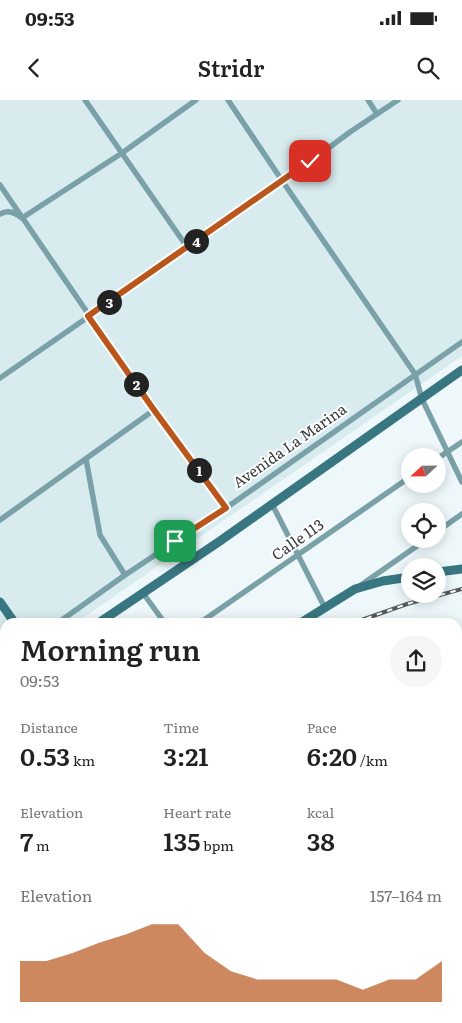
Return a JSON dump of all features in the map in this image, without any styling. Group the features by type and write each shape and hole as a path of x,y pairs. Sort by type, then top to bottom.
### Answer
{"street":[{"path":"85,100 187,248"},
{"path":"22,218 122,153 196,100"},
{"path":"228,100 415,374 422,399 462,482"},
{"path":"368,100 377,114"},
{"path":"0,378 398,100"},
{"path":"0,186 88,316 226,508"},
{"path":"0,214 5,211 12,211 22,218"},
{"name":"Avenida La Marina","path":"66,618 462,342"},
{"path":"106,618 462,370"},
{"path":"0,520 154,410"},
{"path":"447,452 462,442"},
{"path":"86,459 100,535 125,575"},
{"name":"Calle 113","path":"207,618 401,483"},
{"path":"272,504 325,608"},
{"path":"446,525 462,514"},
{"path":"309,618 355,589 414,548"},
{"path":"446,571 462,569"},
{"path":"355,589 401,578"},
{"path":"143,593 161,618"},
{"path":"0,602 11,618"}],"shaded area":[{"path":"0,100 462,100 462,356 83,618 0,618"}],"railway":[{"path":"367,618 407,604 462,589"}],"route":[{"path":"175,541 226,508 88,316 283,182 310,161"}]}
